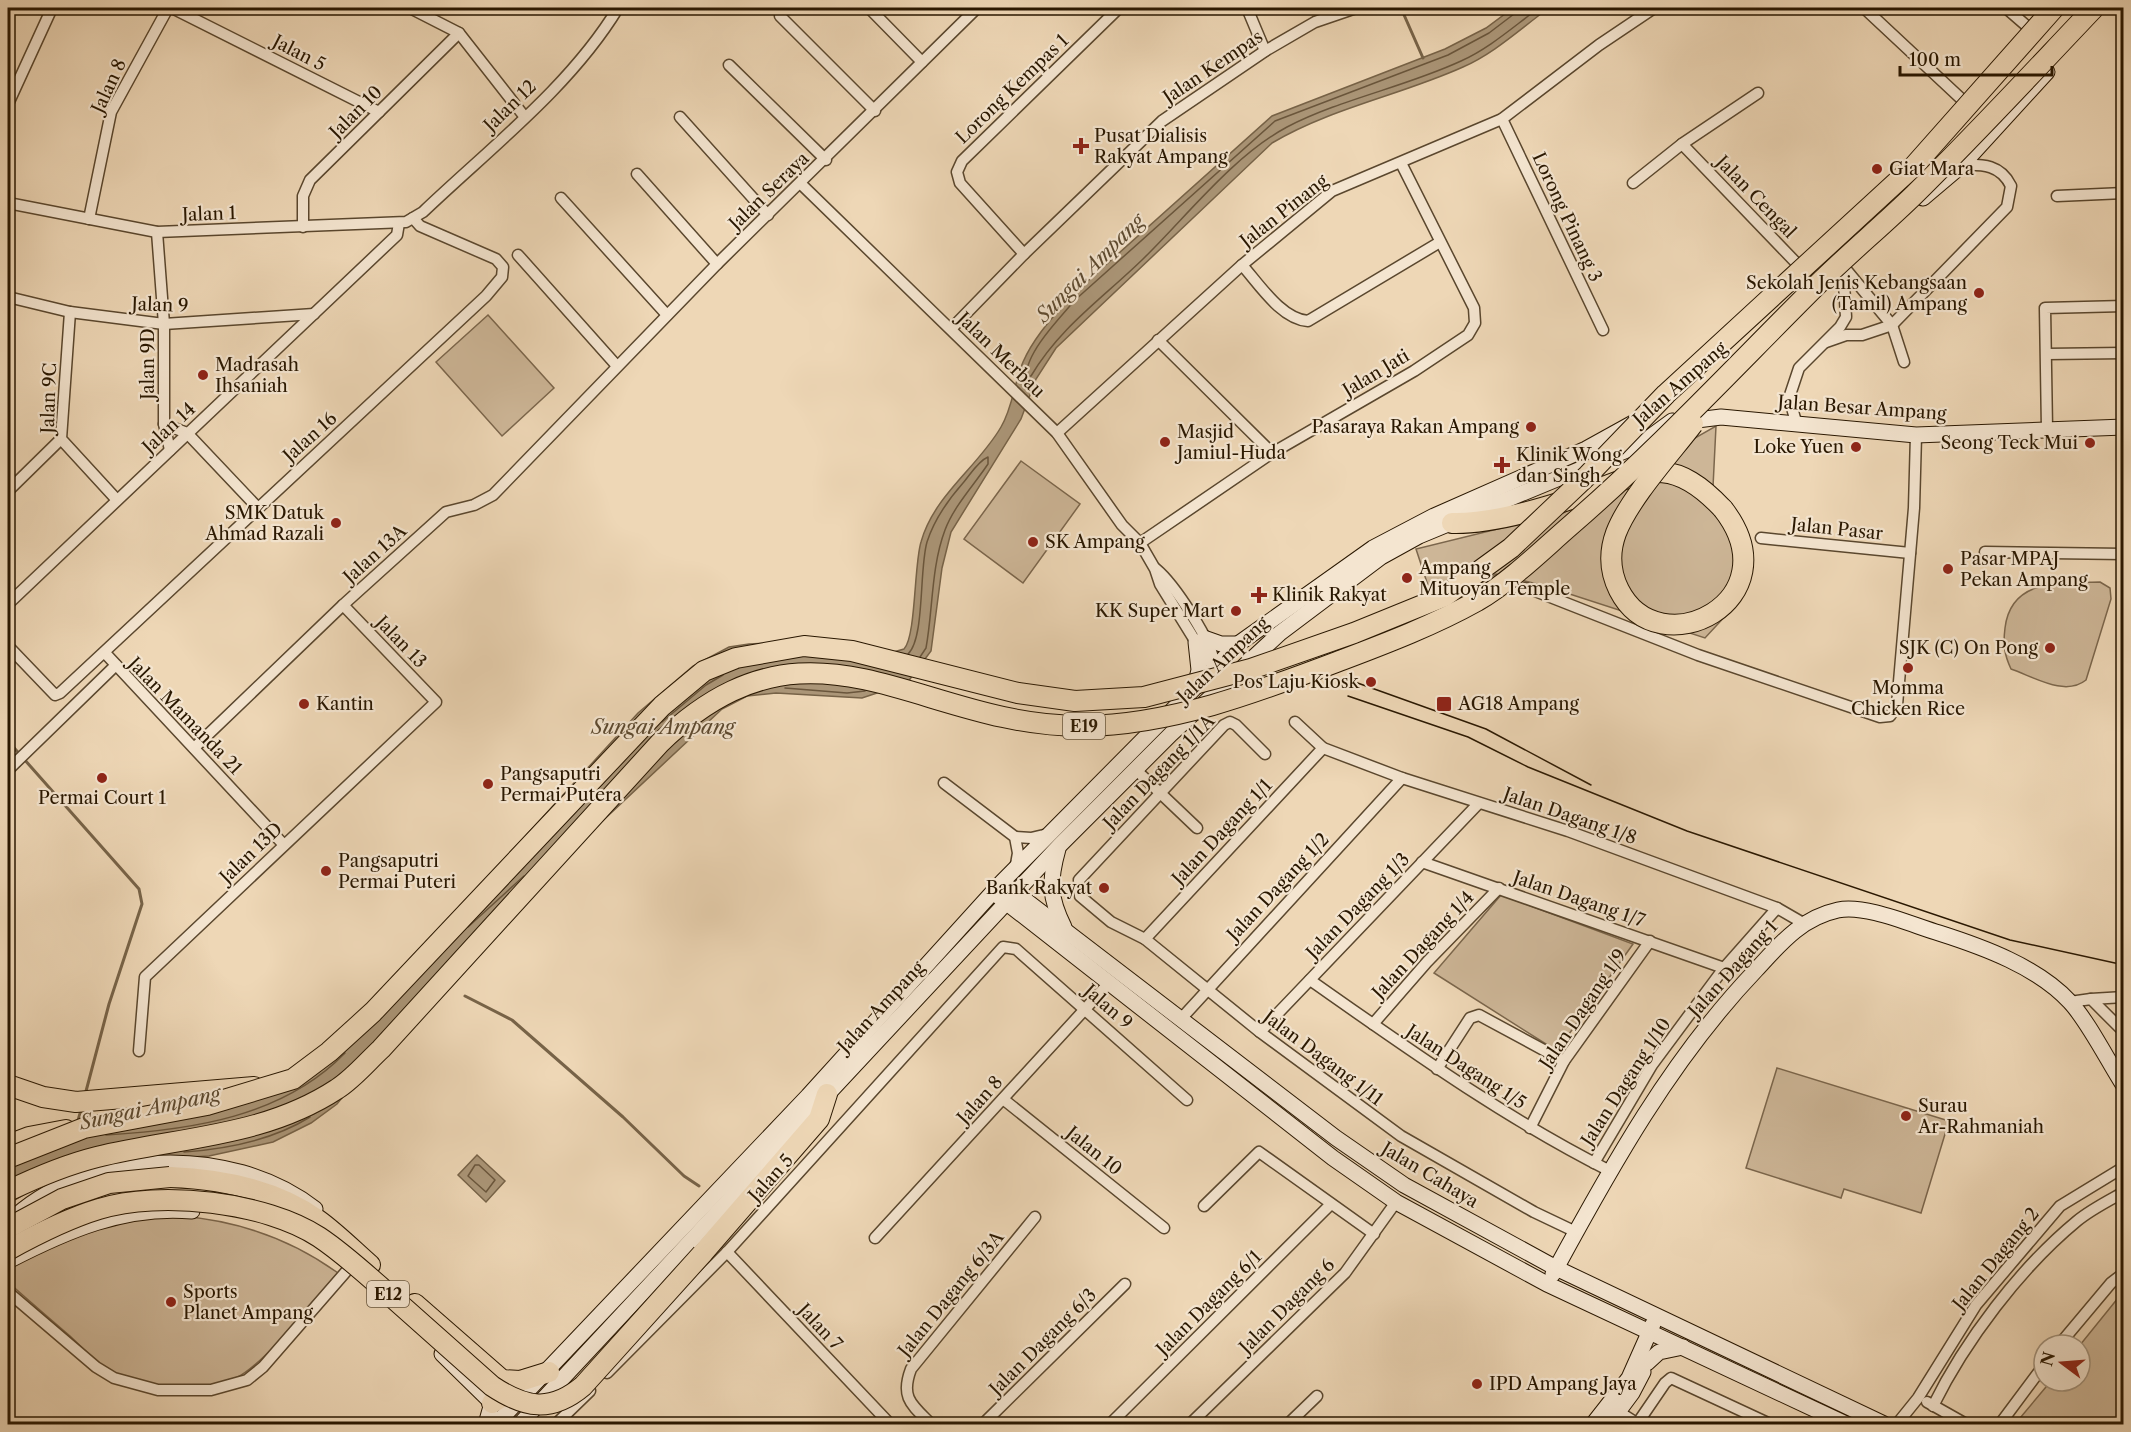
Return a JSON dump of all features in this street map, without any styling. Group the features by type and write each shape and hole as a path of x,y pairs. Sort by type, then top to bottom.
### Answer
{"highway":[{"name":"E19","path":"8,1158 84,1128 207,1105 293,1079 329,1052 373,1012 662,706 704,671 736,658 804,646 852,651 1018,693 1075,701 1144,697 1251,669 1354,633 1444,596 1511,548 1588,475 1666,394 1914,166 2054,8"},
{"name":"E19","path":"8,1191 53,1169 98,1157 244,1130 285,1117 338,1089 381,1049 660,743 687,717 748,684 807,671 856,676 1024,723 1079,726 1146,721 1240,697 1429,625 1479,599 1524,566 1638,466 1846,256 1913,196 2094,8"},
{"path":"1452,523 1473,524 1574,498 1642,472 1667,472 1682,477 1712,498 1723,509 1739,534 1743,545 1744,562 1741,578 1724,606 1710,616 1691,624 1676,625 1646,617 1632,606 1615,582 1611,563 1617,532 1625,514 1740,362"},
{"path":"8,1085 43,1097 76,1102 263,1087"},
{"name":"E12","path":"8,1250 45,1229 101,1208 168,1199 215,1202 268,1215 318,1236 352,1262 492,1386 511,1398 534,1405 559,1403 583,1386 819,1119 818,1098"},
{"path":"8,1145 29,1137 84,1128"},
{"name":"E12","path":"8,1228 62,1199 109,1183 170,1177 210,1178 261,1191 317,1219 359,1265 502,1380"},
{"path":"492,1403 500,1398 502,1380 520,1381 549,1372"}],"main road":[{"name":"Jalan Ampang","path":"520,1425 1004,892 1056,839 1214,665 1238,644 1373,548 1434,516 1586,449 1663,405 1914,173 1973,110 2059,8"},
{"name":"Jalan Ampang","path":"496,1425 818,1098 986,923 1015,870 1056,839 1135,769 1300,616 1382,556 1419,536 1639,445 1670,423 1843,266 1962,165 2105,8"},
{"path":"1830,251 1843,266"},
{"name":"Jalan Besar Ampang","path":"1670,423 1721,417 1916,435 2124,427"},
{"path":"1196,683 1200,640 1221,645 1238,644"},
{"path":"1171,734 1184,708 1214,678 1214,665 1225,671 1242,668"},
{"path":"1056,839 1052,898 1066,932"},
{"path":"1004,892 1030,922 1333,1158 1396,1202 1547,1284 1846,1425"},
{"name":"Jalan Cahaya","path":"1004,892 1066,932 1336,1138 1404,1185 1556,1268 1884,1425"},
{"name":"Jalan Dagang 1","path":"1547,1284 1629,1137 1669,1077 1727,999 1803,923 1842,909 1864,911 1991,950 2034,974 2070,1002 2124,1086"},
{"path":"986,923 1012,919 1030,922"},
{"path":"8,1223 21,1209 67,1182 110,1168 155,1163 203,1166 250,1176 292,1192 330,1221 359,1265 492,1403 486,1425"},
{"path":"21,1209 19,1224 22,1235 29,1242 39,1245"},
{"path":"8,1261 87,1224 131,1213 178,1210 221,1213 274,1225 359,1265"},
{"path":"1609,1425 1619,1412 1661,1318"},
{"path":"1621,1319 1634,1332 1643,1360"},
{"path":"1593,1425 1643,1360 1659,1352 1683,1347"}],"street":[{"path":"8,99 52,8"},
{"name":"Jalan 5","path":"170,8 379,112"},
{"name":"Jalan 8","path":"89,219 111,112 170,8"},
{"path":"410,8 459,33 524,116"},
{"name":"Jalan 12","path":"413,218 524,116 600,37 618,8"},
{"path":"869,8 922,62"},
{"name":"Lorong Kempas 1","path":"1024,254 960,183 957,172 962,161 1119,8"},
{"path":"1247,8 1265,51"},
{"name":"Jalan Kempas","path":"951,329 1024,254 1162,121 1265,51 1315,22 1356,8"},
{"name":"Jalan Pinang","path":"1053,430 1242,265 1332,191 1502,119 1599,45 1654,8"},
{"path":"1864,8 1973,110"},
{"path":"2006,8 2036,34"},
{"name":"Jalan Seraya","path":"586,399 717,264 826,160 973,9"},
{"path":"780,16 874,111"},
{"name":"Jalan 10","path":"303,226 303,196 310,180 459,33"},
{"path":"729,65 826,160"},
{"path":"1633,183 1682,144 1758,93"},
{"path":"680,117 768,215"},
{"name":"Lorong Pinang 3","path":"1502,119 1603,330"},
{"name":"Jalan Cengal","path":"1682,144 1806,273"},
{"name":"Jalan Jati","path":"1140,543 1272,453 1414,371 1468,335 1475,323 1474,308 1401,163"},
{"path":"1826,342 1846,335 1862,335 1892,325 2007,207 2011,186 2001,170 1984,165 1962,165"},
{"path":"637,174 717,264"},
{"name":"Jalan Merbau","path":"801,184 1053,430 1122,525 1140,543 1155,569 1168,579 1200,640 1207,660 1214,665"},
{"path":"2057,196 2124,193"},
{"path":"561,198 667,315"},
{"name":"Jalan 1","path":"8,203 157,232 399,223 413,218"},
{"name":"Jalan 16","path":"8,646 55,695 105,652 486,296 501,278 502,267 496,259 420,226 413,218"},
{"name":"Jalan 14","path":"8,604 397,235 399,223"},
{"name":"Jalan 9D","path":"157,232 164,324 165,424 170,450"},
{"path":"1242,265 1286,313 1297,320 1308,321 1440,242"},
{"path":"518,255 617,366"},
{"path":"1843,266 1892,325 1904,362"},
{"path":"1797,424 1789,398 1799,368 1826,342 1846,317 1843,266"},
{"name":"Jalan 9","path":"8,297 70,312 164,324 314,314"},
{"path":"2048,429 2045,308 2124,306"},
{"name":"Jalan 9C","path":"70,312 61,440 117,500"},
{"path":"1158,340 1272,453"},
{"path":"2047,354 2124,353"},
{"name":"Jalan 13A","path":"194,748 343,605 446,512 474,505 493,495 586,399"},
{"name":"Jalan 9D","path":"165,424 187,433"},
{"path":"187,433 258,508"},
{"path":"1396,633 1495,588 1506,585 1518,586 1698,655 1880,717 1890,716 1897,705 1910,553 1916,435"},
{"path":"9,488 61,440"},
{"name":"Jalan Pasar","path":"1761,538 1910,553"},
{"path":"1985,552 2124,554"},
{"name":"Jalan 13","path":"343,605 436,702"},
{"path":"105,652 116,665"},
{"name":"Jalan Mamanda 21","path":"8,770 116,665 284,845"},
{"name":"Jalan 13D","path":"139,1051 145,977 436,702"},
{"name":"Jalan Dagang 1/1A","path":"1079,880 1211,737 1230,722 1265,754"},
{"path":"1295,722 1323,748"},
{"name":"Jalan Dagang 1/8","path":"1323,748 1402,778 1568,831 1777,908 1803,923"},
{"name":"Jalan Dagang 1/1","path":"1145,939 1323,748"},
{"path":"1135,769 1197,828"},
{"name":"Jalan Dagang 1/2","path":"1180,1020 1402,778"},
{"path":"945,783 1016,837 1056,839"},
{"name":"Jalan Dagang 1/3","path":"1260,1032 1479,803"},
{"path":"1015,870 1018,861 1016,837"},
{"name":"Jalan Dagang 1/7","path":"1422,862 1724,968"},
{"name":"Jalan Dagang 1/11","path":"1079,880 1080,896 1111,922 1145,939 1260,1032 1401,1136 1534,1212 1576,1232"},
{"name":"Jalan Dagang 1/4","path":"1373,1024 1427,962 1499,888"},
{"name":"Jalan Dagang 1/10","path":"1594,1162 1652,1065 1724,968 1777,908"},
{"name":"Jalan Dagang 1/9","path":"1530,1128 1564,1061 1650,941"},
{"name":"Jalan 5","path":"556,1425 727,1252 1003,947"},
{"name":"Jalan 9","path":"1003,947 1016,949 1187,1100"},
{"name":"Jalan Dagang 1/5","path":"1310,980 1437,1069 1530,1128 1610,1171"},
{"name":"Jalan 8","path":"875,1238 1109,983"},
{"path":"2070,1002 2124,997"},
{"path":"2091,999 2124,1032"},
{"path":"1437,1069 1470,1018 1479,1016 1564,1061"},
{"name":"Jalan 10","path":"1003,1099 1164,1228"},
{"path":"1204,1206 1259,1152 1374,1234"},
{"name":"Jalan Dagang 2","path":"1897,1425 1918,1398 1976,1305 2060,1206 2124,1167"},
{"path":"1933,1406 1947,1378 1999,1304 2034,1264 2077,1221 2124,1192"},
{"name":"Jalan Dagang 6","path":"1190,1425 1345,1273 1396,1202"},
{"name":"Jalan Dagang 6/1","path":"1110,1425 1331,1204"},
{"path":"2060,1206 2077,1221"},
{"name":"Jalan Dagang 6/3A","path":"931,1425 911,1404 907,1394 906,1383 911,1369 1035,1217"},
{"name":"Jalan 7","path":"727,1252 890,1425"},
{"path":"8,1292 96,1368 114,1378 158,1390 211,1390 248,1380 359,1265"},
{"path":"2069,1333 2111,1283 2124,1274"},
{"name":"Jalan Dagang 6/3","path":"983,1425 1125,1284"},
{"path":"1619,1412 1637,1424 1665,1383 1671,1378 1770,1425"},
{"path":"2000,1425 2032,1381"},
{"path":"1288,1425 1317,1396"},
{"path":"1918,1398 1966,1425"},
{"path":"873,1425 882,1416"}],"shaded area":[{"path":"488,315 554,388 502,436 436,362"},
{"path":"1716,426 1713,487 1743,526 1742,587 1728,613 1705,638 1545,586 1496,574 1436,610 1416,549 1563,513"},
{"path":"1021,461 1080,504 1023,583 964,539"},
{"path":"2100,582 2110,588 2111,599 2086,680 2069,687 2059,686 2011,669 2005,654 2004,634 2009,612 2017,600 2027,592 2040,587 2054,584"},
{"path":"1501,895 1633,944 1557,1051 1434,973"},
{"path":"1777,1068 1949,1121 1921,1213 1844,1189 1841,1198 1746,1168"},
{"name":"Sports Planet Ampang","path":"181,1216 223,1222 264,1234 302,1250 338,1273 275,1346 248,1370 222,1384 189,1388 171,1387 153,1385 121,1376 98,1362 8,1282 8,1266 118,1219"},
{"path":"2118,1298 2123,1298 2123,1424 2015,1424 2041,1393 2092,1393 2092,1333 2090,1333"}],"water":[{"name":"Sungai Ampang","path":"1513,8 1549,8 1497,47 1463,67 1318,120 1272,143 1056,348 1036,379 1021,419 951,532 942,568 931,651 907,683 862,698 776,693 747,696 722,709 455,959 337,1104 311,1123 273,1142 209,1156 118,1161 59,1174 8,1204 8,1143 293,1078 358,1019 638,713 693,666 729,647 749,644 788,642 890,653 904,649 911,630 919,552 927,525 946,496 981,455 1001,427 1027,353 1044,328 1071,296 1272,116 1445,49 1486,28"},
{"path":"477,1155 505,1181 486,1202 458,1175"}],"waterway":[{"path":"1401,8 1423,58"},
{"path":"8,741 139,889 142,904 109,1004 85,1095"},
{"path":"465,996 512,1020 623,1117 684,1176 699,1186"},
{"path":"77,1124 81,1110"}],"tram line":[{"path":"1352,681 1486,729 1591,785"},
{"path":"1348,696 1468,737 1528,767 1687,831 2010,940 2124,965"}],"place":[{"name":"Pusat Dialisis Rakyat Ampang","path":"1081,146"},
{"name":"Giat Mara","path":"1877,169"},
{"name":"Sekolah Jenis Kebangsaan (Tamil) Ampang","path":"1979,293"},
{"name":"Madrasah Ihsaniah","path":"203,375"},
{"name":"Pasaraya Rakan Ampang","path":"1531,427"},
{"name":"Masjid Jamiul-Huda","path":"1165,442"},
{"name":"Seong Teck Mui","path":"2090,443"},
{"name":"Loke Yuen","path":"1856,447"},
{"name":"Klinik Wong dan Singh","path":"1502,465"},
{"name":"SMK Datuk Ahmad Razali","path":"336,523"},
{"name":"SK Ampang","path":"1033,542"},
{"name":"Pasar MPAJ Pekan Ampang","path":"1948,569"},
{"name":"Ampang Mituoyan Temple","path":"1407,578"},
{"name":"Klinik Rakyat","path":"1259,595"},
{"name":"KK Super Mart","path":"1236,611"},
{"name":"SJK (C) On Pong","path":"2050,648"},
{"name":"Momma Chicken Rice","path":"1908,668"},
{"name":"Pos Laju Kiosk","path":"1371,682"},
{"name":"Kantin","path":"304,704"},
{"name":"AG18 Ampang","path":"1444,704"},
{"name":"Permai Court 1","path":"102,778"},
{"name":"Pangsaputri Permai Putera","path":"488,784"},
{"name":"Pangsaputri Permai Puteri","path":"326,871"},
{"name":"Bank Rakyat","path":"1104,888"},
{"name":"Surau Ar-Rahmaniah","path":"1906,1116"},
{"name":"Sports Planet Ampang","path":"171,1302"},
{"name":"IPD Ampang Jaya","path":"1477,1384"}]}
